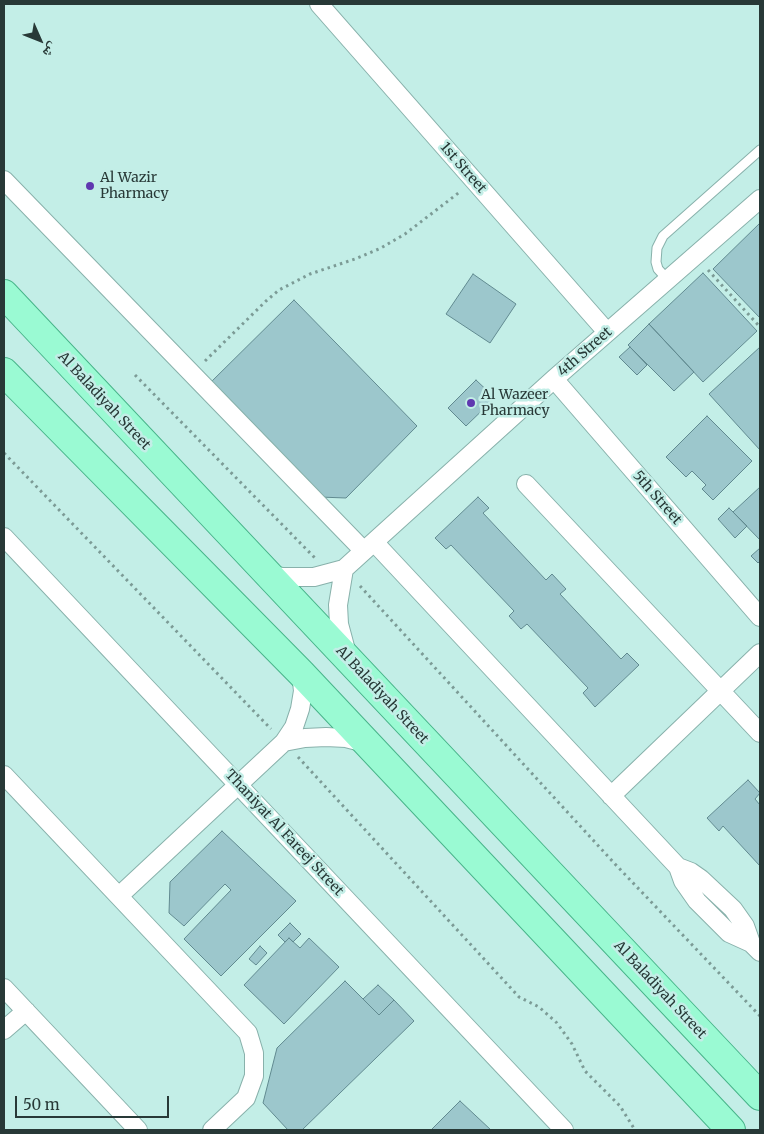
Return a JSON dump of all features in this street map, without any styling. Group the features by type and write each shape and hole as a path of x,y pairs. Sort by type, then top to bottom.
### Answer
{"main road":[{"name":"Al Baladiyah Street","path":"4,294 760,1096"},
{"path":"4,372 301,673 731,1130"}],"street":[{"name":"1st Street","path":"320,4 607,332"},
{"path":"4,180 192,374 369,547 611,796 678,868 690,892 718,924 729,933 756,947"},
{"name":"4th Street","path":"337,571 369,547 607,332 760,199"},
{"name":"5th Street","path":"554,380 760,618"},
{"path":"526,484 760,733"},
{"name":"Thaniyat Al Fareej Street","path":"4,537 564,1130"},
{"path":"267,574 298,578 337,571 339,624 349,659"},
{"path":"611,796 760,653"},
{"path":"119,896 284,742 294,727 300,709 303,691 301,673"},
{"path":"284,742 326,737 346,738 367,743"},
{"path":"4,776 248,1033 254,1053 254,1076 246,1098 212,1130"},
{"path":"4,988 138,1130"},
{"path":"4,1030 26,1011"}],"lane":[{"path":"668,280 658,269 656,262 657,248 663,236 760,150"}],"path":[{"path":"192,374 266,301 280,290 310,274 356,259 381,248 405,234 474,181"},
{"path":"696,256 760,327"},
{"path":"135,375 337,571 760,1016"},
{"path":"4,453 284,742 519,996 539,1007 557,1023 572,1044 585,1071 620,1106 635,1130"}],"building":[{"path":"760,223 760,318 713,269"},
{"path":"703,273 757,331 703,382 649,324"},
{"path":"473,274 516,304 490,343 446,314"},
{"path":"294,300 417,426 346,498 319,497 208,385"},
{"path":"649,324 694,372 674,391 628,345"},
{"path":"630,347 647,365 637,375 619,357"},
{"path":"760,347 760,450 709,394"},
{"name":"Al Wazeer Pharmacy","path":"476,380 495,398 466,426 448,408"},
{"path":"707,416 752,461 713,500 702,489 706,485 692,471 686,477 666,457"},
{"path":"760,487 760,540 733,512"},
{"path":"478,497 489,508 483,513 546,580 552,574 566,589 560,594 621,659 627,653 639,665 595,707 583,693 588,688 527,624 521,629 509,616 514,611 451,545 446,549 435,538"},
{"path":"729,508 747,526 735,538 718,519"},
{"path":"760,548 760,561 758,563 751,556"},
{"path":"748,780 760,793 755,799 760,805 760,866 723,826 719,831 707,818"},
{"path":"222,831 296,901 221,976 184,939 231,890 225,884 184,926 169,913 170,882"},
{"path":"290,923 301,934 293,942 289,938 285,942 278,935"},
{"path":"289,938 300,948 309,938 339,967 284,1024 244,985"},
{"path":"260,946 267,953 256,965 249,959"},
{"path":"345,981 379,1015 394,1000 414,1021 302,1130 288,1130 263,1103 277,1048"},
{"path":"378,985 394,1000 379,1015 363,999"},
{"path":"460,1101 491,1130 431,1130"}],"place":[{"name":"Al Wazir Pharmacy","path":"90,186"},
{"name":"Al Wazeer Pharmacy","path":"471,403"}]}
